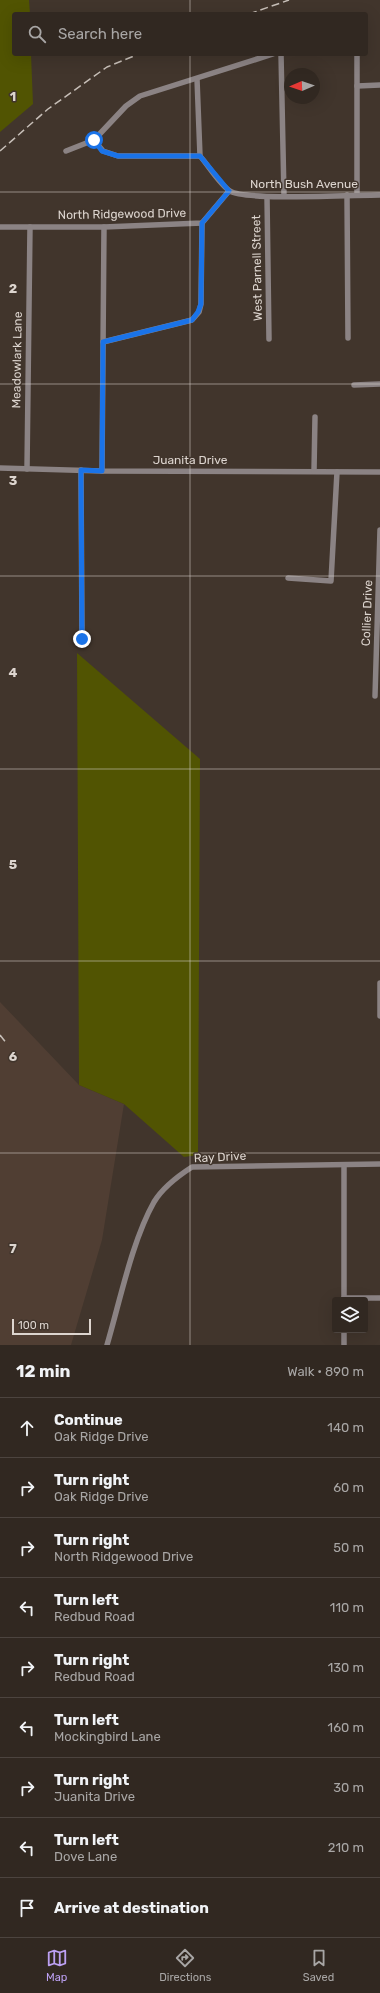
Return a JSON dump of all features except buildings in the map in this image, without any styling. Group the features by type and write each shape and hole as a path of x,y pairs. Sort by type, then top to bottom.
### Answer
{"street":[{"path":"66,151 94,140 126,106 140,96 267,56"},
{"path":"281,56 284,196"},
{"path":"357,56 357,195"},
{"path":"197,78 200,156 229,191"},
{"path":"357,86 380,85"},
{"path":"94,140 102,151 118,156 200,156"},
{"name":"North Bush Avenue","path":"229,191 238,194 267,197 380,195"},
{"name":"North Ridgewood Drive","path":"0,227 104,227 202,223 229,191"},
{"path":"347,195 348,338"},
{"name":"West Parnell Street","path":"267,197 269,339"},
{"path":"103,342 192,320 198,312 201,304 202,223"},
{"name":"Meadowlark Lane","path":"27,469 30,227"},
{"path":"102,471 104,227"},
{"path":"354,385 380,384"},
{"path":"314,471 315,417"},
{"name":"Juanita Drive","path":"0,468 102,471 380,472"},
{"path":"81,470 82,639"},
{"path":"288,578 331,581 337,472"},
{"name":"Collier Drive","path":"376,696 380,530"},
{"path":"380,983 380,1016"},
{"name":"Ray Drive","path":"107,1345 138,1236 154,1201 172,1181 192,1167 380,1164"},
{"path":"344,1165 344,1297"},
{"path":"368,1298 380,1298"},
{"path":"344,1333 344,1345"}],"shaded area":[{"path":"0,0 29,0 30,12 12,12 12,56 31,56 33,104 0,132"},
{"path":"77,653 200,759 198,1155 184,1157 124,1104 79,1085"},
{"path":"0,1002 79,1085 124,1104 102,1240 71,1345 0,1345"}],"railway":[{"path":"255,12 289,0"},
{"path":"0,151 48,109 107,67 134,56"},
{"path":"0,1035 7,1044"}],"route":[{"path":"82,639 81,470 102,471 103,342 192,320 198,312 201,304 202,223 229,191 200,156 118,156 102,151 94,140"}]}
